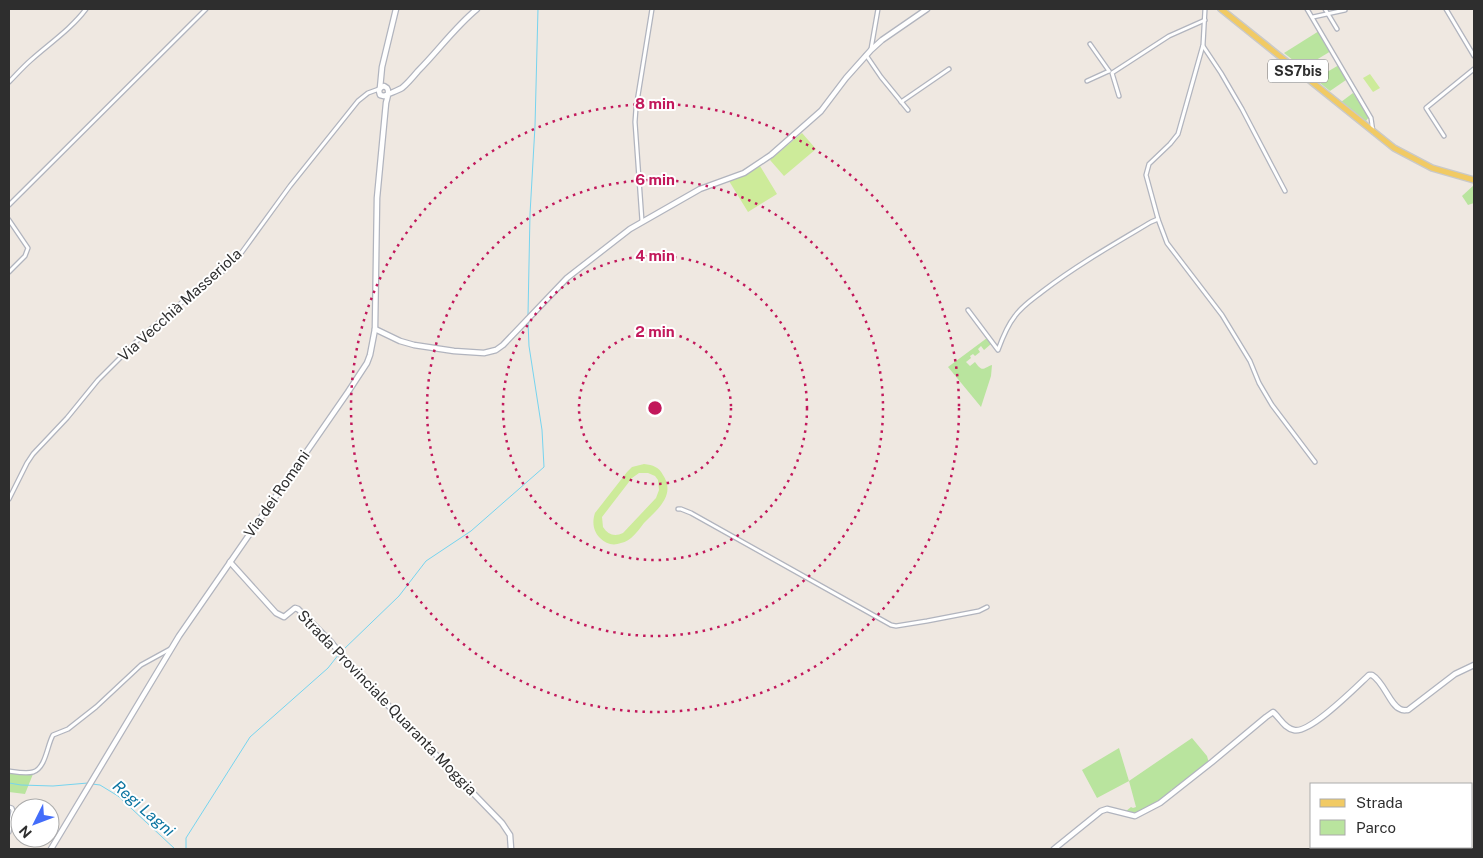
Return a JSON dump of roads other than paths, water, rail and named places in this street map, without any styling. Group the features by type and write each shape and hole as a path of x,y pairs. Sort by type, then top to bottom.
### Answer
{"main road":[{"path":"386,103 379,92 383,62 396,9"},
{"path":"381,95 384,96 401,88 409,81 439,49 455,28 477,9"},
{"path":"375,330 400,342 414,345 484,353 496,350 568,278 615,240 642,221 700,189 744,173 771,155 822,111 835,92 871,50 882,40 927,9"},
{"name":"SS7bis","path":"1221,9 1394,148 1448,174 1474,180"},
{"path":"381,79 387,88 388,94"},
{"path":"380,88 394,91"},
{"name":"Via dei Romani","path":"51,849 172,647 361,372 370,355 375,330 377,198 388,94"},
{"name":"Strada Provinciale Quaranta Moggia","path":"230,562 276,613 284,617 295,608 298,608 342,654 346,662 502,823 510,835 511,849"},
{"path":"1054,849 1107,809 1136,816 1160,803 1273,712 1292,730 1309,726 1323,716 1368,675 1372,675 1379,680 1397,707 1408,710 1455,674 1474,665"}],"street":[{"path":"9,82 31,60 74,24 86,9"},
{"path":"9,206 206,9"},
{"path":"642,221 635,122 652,9"},
{"path":"871,50 878,9"},
{"path":"1205,9 1203,46 1178,134 1152,160 1146,170 1146,175 1158,219 1171,248 1222,315 1250,361 1259,383 1272,405 1315,462"},
{"path":"1307,9 1371,118 1373,132"},
{"path":"1325,9 1337,29"},
{"path":"1313,18 1344,9"},
{"path":"1446,9 1474,56"},
{"path":"1087,81 1110,72 1169,36 1205,20"},
{"path":"1090,44 1110,72 1119,96"},
{"path":"1203,46 1242,109 1268,156 1284,191"},
{"path":"866,55 908,110"},
{"path":"901,102 949,69"},
{"path":"1444,136 1426,108 1474,69"},
{"name":"Via Vecchià Masseriola","path":"9,499 33,454 67,418 98,380 140,338 207,279 220,274 242,252 290,186 358,101 364,95 380,88"},
{"path":"374,91 381,95"},
{"path":"968,310 998,350 1013,318 1022,308 1085,262 1158,219"},
{"path":"9,220 28,248 25,256 9,272"},
{"path":"678,509 686,510 891,625 896,626 980,611 986,607"},
{"path":"9,771 30,772 38,769 42,764 53,735 68,729 96,707 141,665 172,647"},
{"path":"9,807 13,811 9,832"}],"waterway":[{"path":"528,315 538,9"},
{"path":"342,651 399,596 426,561 471,531 544,467 542,430 529,346 528,322"},
{"path":"186,849 186,838 250,737 328,668 339,654"},
{"name":"Regi Lagni","path":"9,783 53,786 88,783"},
{"name":"Regi Lagni","path":"92,784 100,785 118,796 175,849"}]}
